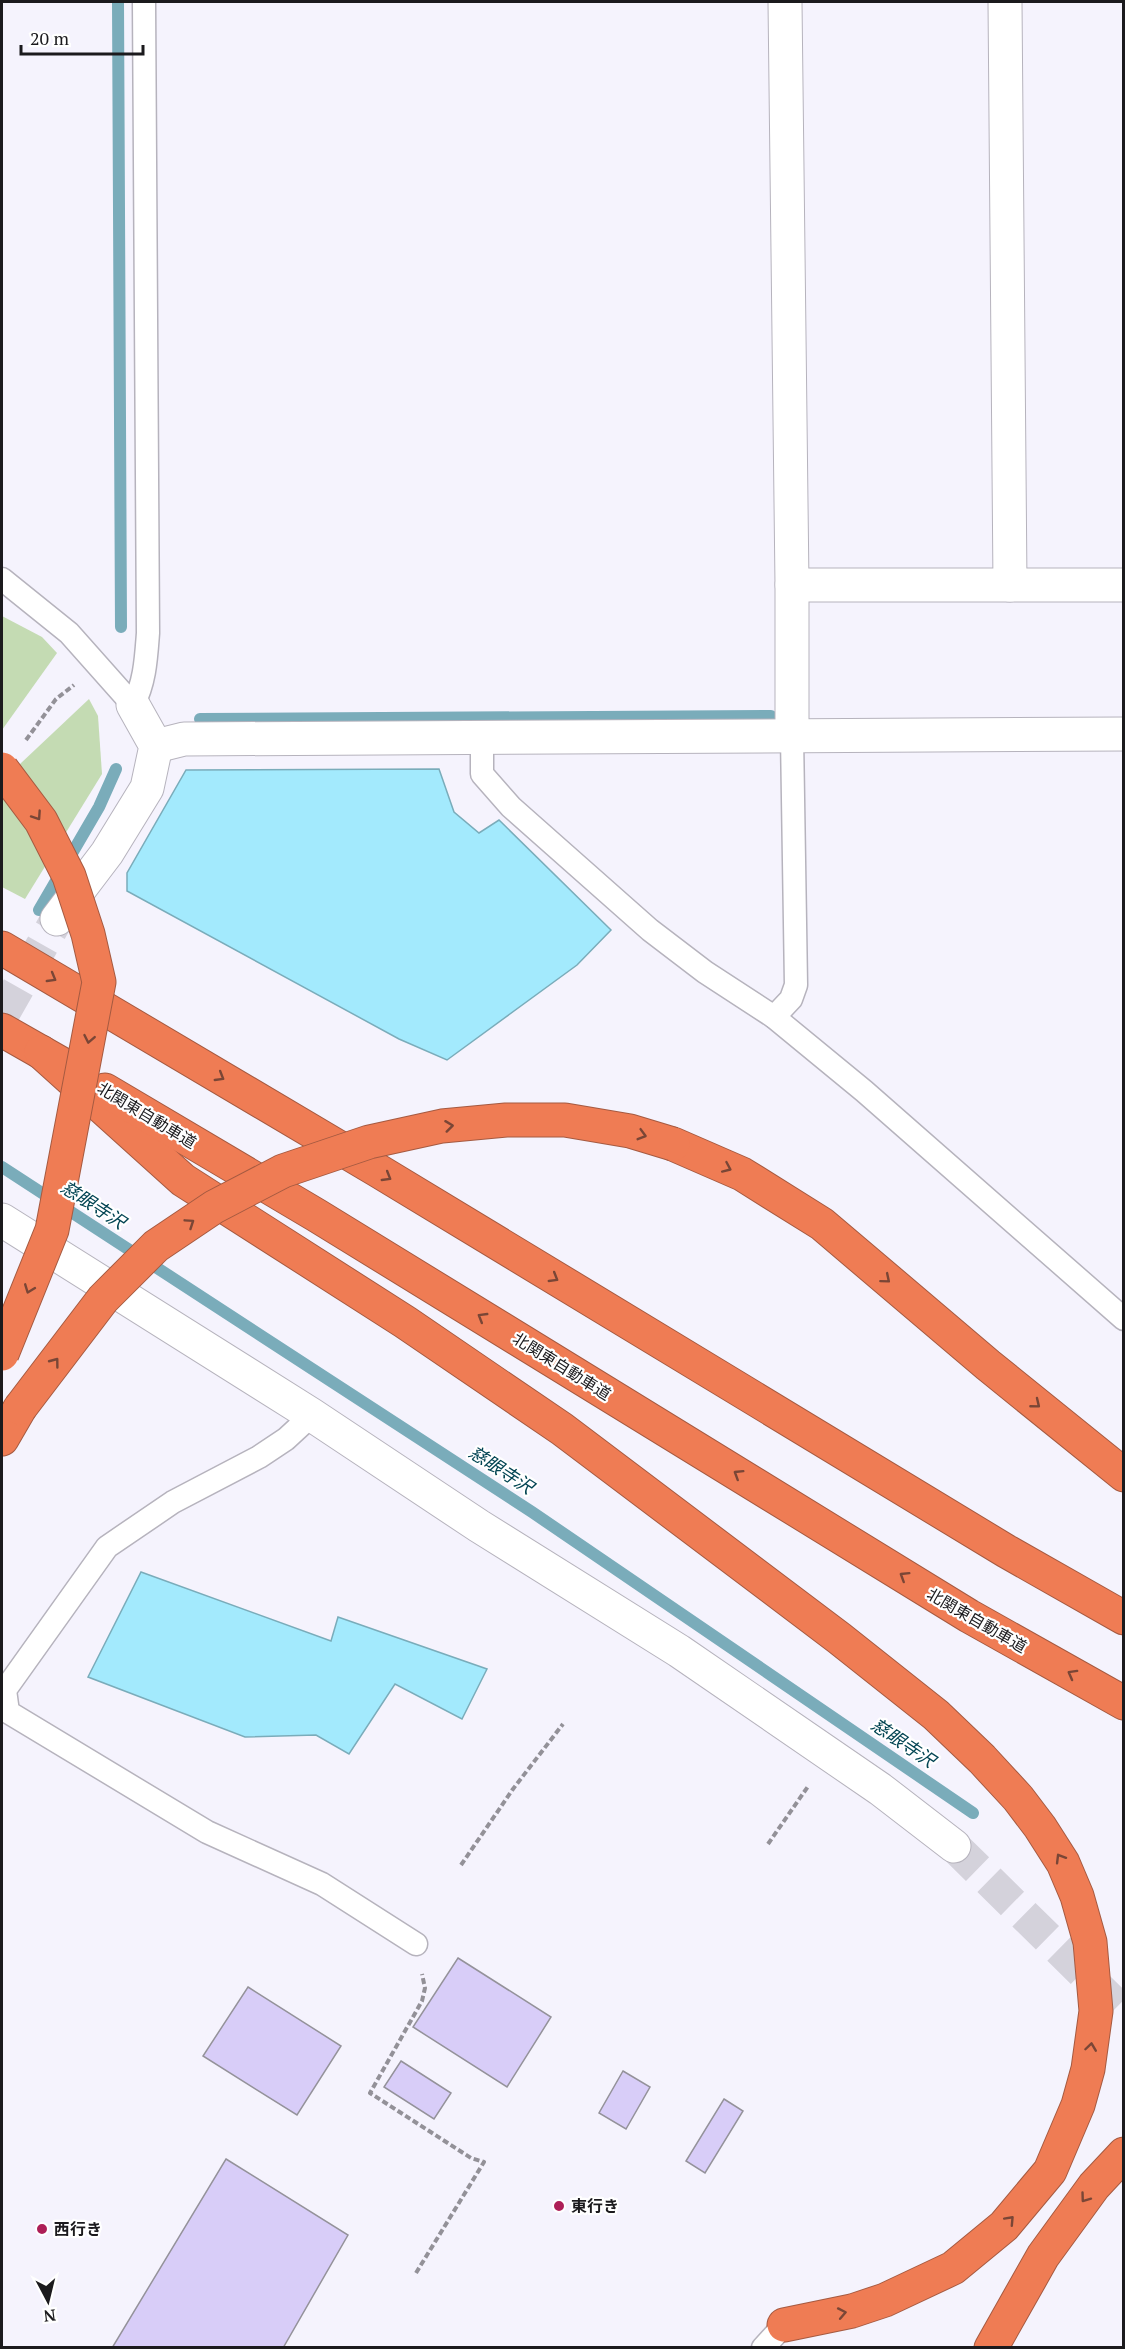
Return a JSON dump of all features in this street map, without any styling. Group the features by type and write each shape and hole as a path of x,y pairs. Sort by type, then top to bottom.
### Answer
{"highway":[{"path":"2,1354 51,1230 99,982 88,934 69,876 12,757"},
{"path":"2,948 377,1170 996,1545 1124,1618"},
{"name":"北関東自動車道","path":"2,1030 335,1227 969,1616 1124,1703"},
{"path":"40,1052 183,1180 405,1322 562,1429 936,1715 1018,1798 1064,1863 1077,1896 1090,1942 1096,2011 1088,2069 1078,2105 1050,2171 1004,2226 953,2268 885,2300 774,2336"},
{"path":"2,1438 20,1408 103,1299 156,1246 214,1207 283,1171 369,1142 442,1126 506,1119 565,1120 630,1131 673,1144 741,1174 822,1224 988,1365 1124,1476"},
{"path":"991,2348 1043,2256 1094,2186 1124,2154"}],"street":[{"path":"785,2 792,736"},
{"path":"1005,2 1010,585"},
{"path":"792,585 1124,585"},
{"path":"57,919 107,854 147,788 156,746 133,705"},
{"path":"156,746 184,739 1124,734"},
{"path":"2,1220 312,1415 479,1526 679,1651 880,1789 954,1846"}],"lane":[{"path":"2,579 69,633 133,705 140,691 146,669 148,633 144,2"},
{"path":"774,1017 791,999 796,985 792,736"},
{"path":"482,739 482,774 511,807 650,930 705,972 774,1017 864,1091 1124,1319"},
{"path":"312,1415 286,1439 259,1457 173,1502 107,1547 5,1690 8,1712 207,1832 322,1884 416,1944"}],"path":[{"path":"12,757 56,699 98,667"},
{"path":"461,1865 513,1789 563,1724"},
{"path":"768,1844 810,1785"},
{"path":"416,1944 425,1988 422,2001 370,2094 471,2158 484,2162 416,2273"}],"green space":[{"path":"2,616 42,637 57,653 2,730"},
{"path":"89,699 98,716 102,774 25,899 2,887 2,781"}],"water":[{"path":"439,769 454,812 479,833 499,820 611,930 577,965 447,1060 399,1039 127,891 127,873 186,770"},
{"path":"141,1572 331,1641 338,1617 487,1669 462,1719 395,1684 349,1754 316,1735 245,1737 88,1677"}],"building":[{"path":"458,1958 551,2017 507,2087 413,2027"},
{"path":"248,1987 341,2046 297,2115 203,2056"},
{"path":"401,2061 451,2093 434,2119 384,2087"},
{"path":"623,2071 650,2087 626,2129 599,2113"},
{"path":"724,2099 743,2111 705,2173 686,2161"},
{"path":"226,2159 348,2235 283,2348 112,2348"}],"waterway":[{"path":"118,2 121,627"},
{"path":"200,719 771,716"},
{"name":"慈眼寺沢","path":"39,910 99,807 116,769"},
{"name":"慈眼寺沢","path":"2,1167 532,1512 973,1813"}],"tunnel":[{"path":"2,1016 57,919"},
{"path":"954,1846 1124,2013"}],"place":[{"name":"東行き","path":"559,2206"},
{"name":"西行き","path":"42,2229"}]}
